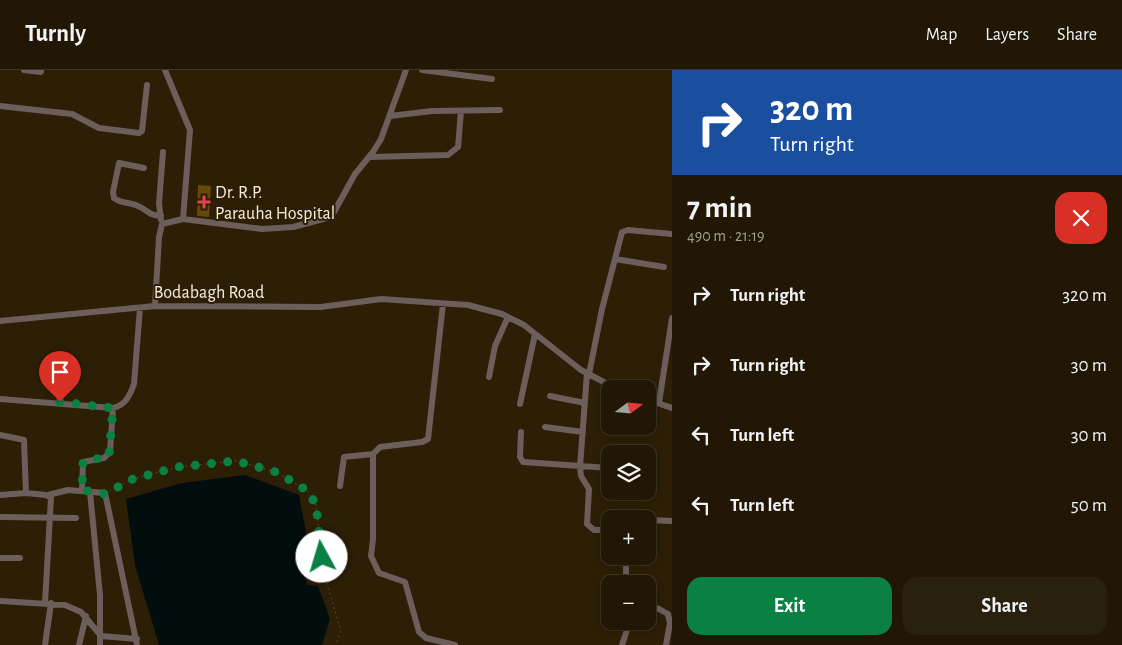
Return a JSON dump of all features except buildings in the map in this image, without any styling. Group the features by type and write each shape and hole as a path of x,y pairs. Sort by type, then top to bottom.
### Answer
{"street":[{"path":"24,70 41,72"},
{"path":"166,70 190,130 183,220"},
{"path":"162,224 183,220 262,229 293,227 318,222 334,212 355,174 370,157 381,139 406,70"},
{"path":"422,70 492,79"},
{"path":"0,106 72,114 99,128 139,133 142,131 148,85"},
{"path":"390,116 416,112 500,110"},
{"path":"370,157 448,155 458,146 462,111"},
{"path":"154,306 159,237 162,224 159,203 163,152"},
{"path":"144,168 119,163 113,192 114,198 118,202 139,206 150,215 161,216"},
{"path":"601,530 594,530 587,524 589,489 582,476 580,467 588,374 615,259 623,231 672,234"},
{"path":"615,259 664,267"},
{"name":"Bodabagh Road","path":"0,321 154,306 314,307 373,300 418,300 468,306 508,317 524,325 588,374 601,381"},
{"path":"441,304 428,439 422,442 380,446 373,454 374,539 371,556 373,564 382,575 398,578 405,582 414,622 422,635 455,645"},
{"path":"0,399 113,408 125,401 134,384 140,308"},
{"path":"489,376 495,346 508,317"},
{"path":"659,403 669,362 672,318"},
{"path":"520,404 534,334"},
{"path":"550,396 585,404"},
{"path":"656,402 672,408"},
{"path":"82,490 83,462 109,456 113,408"},
{"path":"545,427 583,432"},
{"path":"521,432 520,457 523,462 601,468"},
{"path":"0,435 24,440 26,493"},
{"path":"340,486 344,457 373,454"},
{"path":"0,495 11,496 26,493 48,495 62,491 82,490 105,494 137,642 102,636 86,616 74,608 48,603 0,601"},
{"path":"90,492 102,636 100,645"},
{"path":"45,645 51,518 51,501 48,495"},
{"path":"0,517 76,518"},
{"path":"656,520 672,521"},
{"path":"0,558 20,558"},
{"path":"656,608 664,611 671,621 666,645"},
{"path":"79,645 86,616"},
{"path":"622,645 627,630"}],"path":[{"path":"105,494 133,479 178,467 236,461 276,472 308,491 316,505 324,574 342,631 336,645"}],"shaded area":[{"path":"245,475 299,495 308,543 301,546 307,585 318,586 330,619 322,645 159,645 135,565 126,499 182,483"}],"place":[{"name":"Dr. R.P. Parauha Hospital","path":"204,202"}],"route":[{"path":"60,402 113,408 109,456 83,462 82,490 105,494 133,479 178,467 236,461 276,472 308,491 316,505 322,557"}]}
